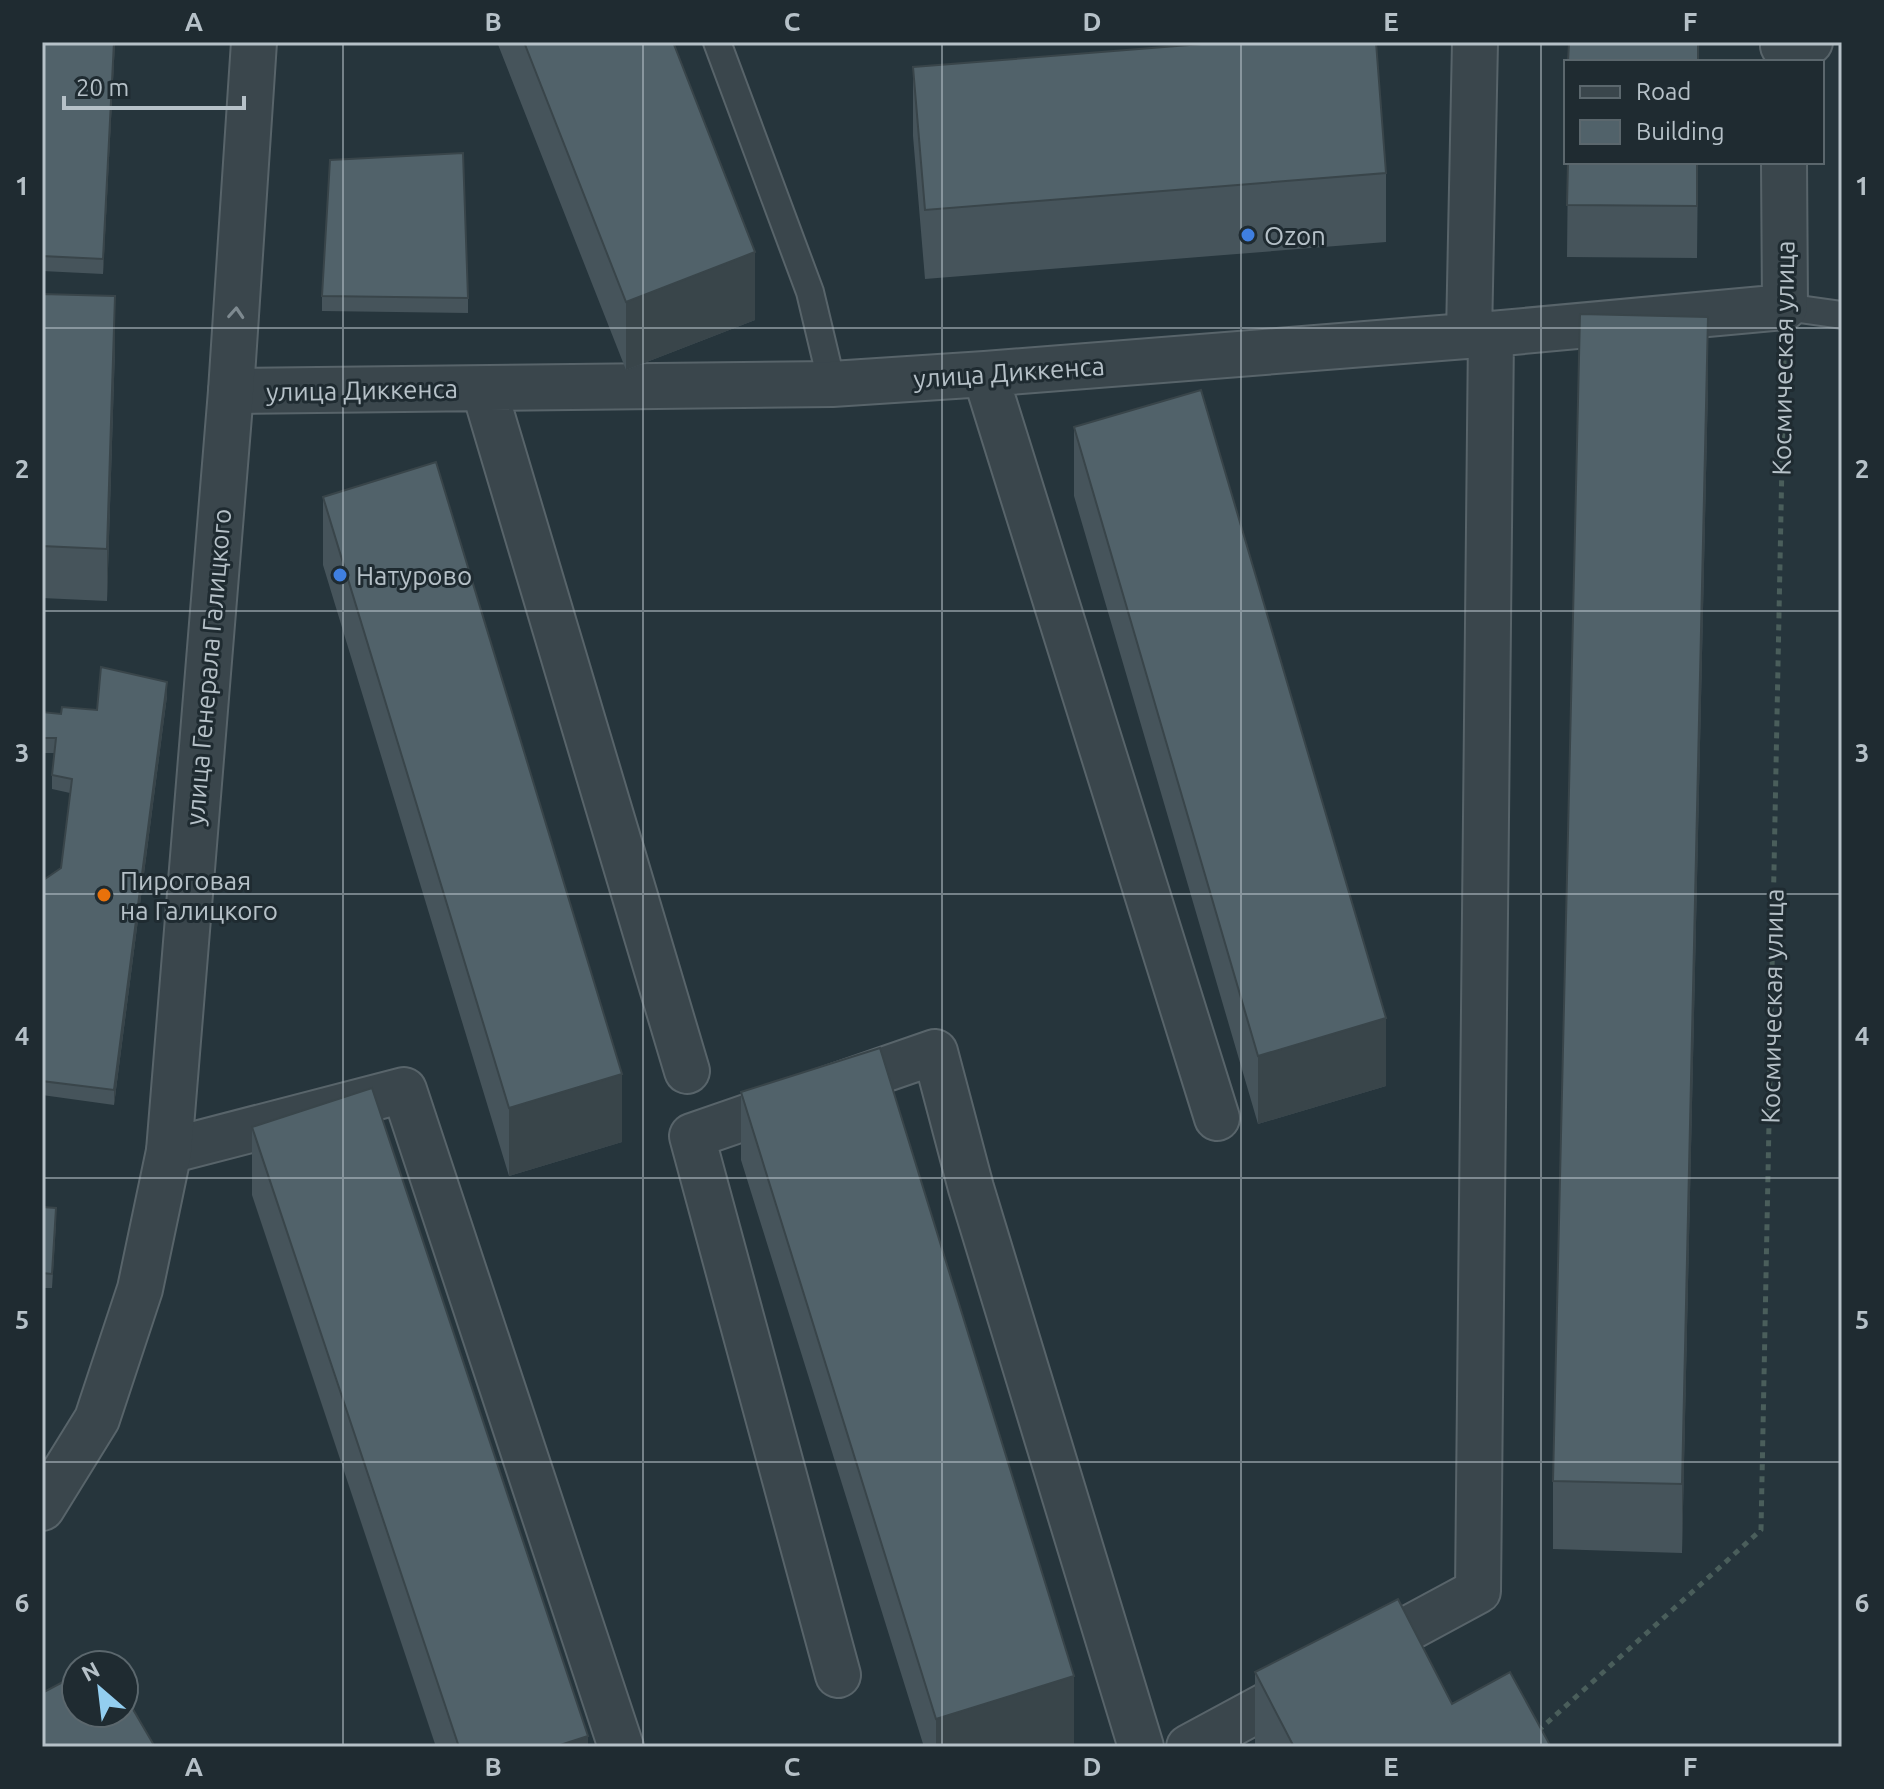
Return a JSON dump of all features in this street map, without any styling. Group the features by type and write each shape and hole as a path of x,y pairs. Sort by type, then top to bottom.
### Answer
{"street":[{"name":"улица Генерала Галицкого","path":"42,1508 97,1419 140,1289 169,1151 231,391 254,42"},
{"path":"1189,1747 1478,1591 1480,335 1475,42"},
{"name":"Космическая улица","path":"1784,164 1785,307"},
{"name":"улица Диккенса","path":"231,391 832,384 1480,335 1785,307"},
{"path":"985,374 1217,1118"},
{"path":"484,389 687,1071"},
{"path":"838,1675 692,1136 935,1052 971,1188 1141,1747"},
{"path":"169,1151 404,1090 621,1747"}],"lane":[{"path":"717,42 810,292 832,384"},
{"path":"1785,307 1842,315"}],"path":[{"name":"Космическая улица","path":"1532,1737 1761,1530 1785,307"}],"building":[{"path":"42,42 114,42 103,259 42,256"},
{"path":"524,42 673,42 755,252 626,302"},
{"path":"1227,42 1376,42 1386,173 925,210 913,67"},
{"path":"1569,42 1698,42 1698,60 1568,60"},
{"path":"463,153 468,298 322,296 330,160"},
{"path":"1568,164 1697,164 1697,206 1567,205"},
{"path":"42,294 115,296 107,549 42,546"},
{"path":"1580,314 1708,317 1682,1484 1553,1481"},
{"path":"1201,390 1386,1018 1258,1056 1074,427"},
{"path":"436,462 622,1074 509,1108 323,497"},
{"path":"101,667 167,682 114,1090 42,1081 42,881 61,868 72,779 52,775 56,738 42,738 42,712 61,714 62,707 97,710"},
{"path":"880,1048 1074,1676 936,1719 741,1092"},
{"path":"372,1088 588,1736 554,1747 459,1747 252,1127"},
{"path":"42,1207 56,1208 52,1274 42,1273"},
{"path":"1398,1599 1452,1704 1510,1672 1551,1747 1294,1747 1255,1672"},
{"path":"60,1683 60,1729 140,1729 140,1721 155,1747 42,1747 42,1693"}],"place":[{"name":"Ozon","path":"1248,235"},
{"name":"Натурово","path":"340,575"},
{"name":"Пироговая на Галицкого","path":"104,895"}]}
